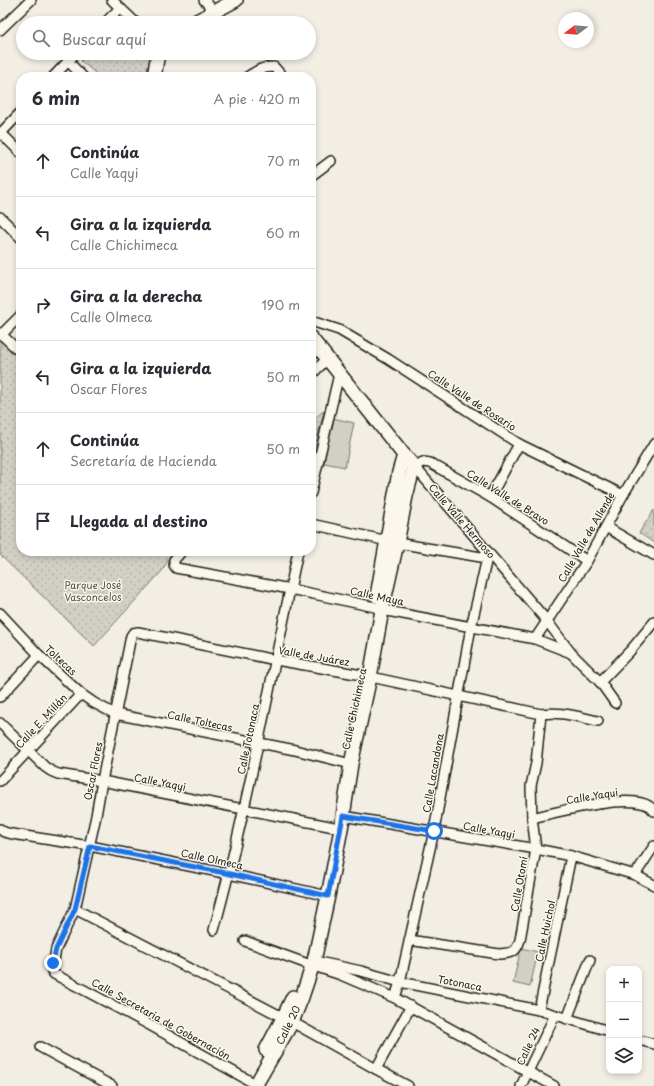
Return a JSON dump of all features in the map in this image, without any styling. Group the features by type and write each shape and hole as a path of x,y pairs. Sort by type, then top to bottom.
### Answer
{"main road":[{"path":"205,16 236,0"},
{"path":"154,72 155,60"},
{"name":"Calle Valle Hermoso","path":"316,344 414,466"},
{"name":"Calle Chichimeca","path":"392,541 399,472 404,455"},
{"name":"Calle Chichimeca","path":"325,895 334,827 366,676 378,608 392,541 414,466"},
{"name":"Calle Chichimeca","path":"309,962 343,816 347,763"},
{"name":"Calle 20","path":"253,1085 288,1020 298,987 309,962"}],"street":[{"path":"0,30 31,0"},
{"path":"112,0 129,16"},
{"path":"204,0 214,11"},
{"path":"112,16 120,8"},
{"path":"58,72 68,61 78,72"},
{"path":"255,72 264,67 274,67 278,72"},
{"path":"16,117 0,134 16,148"},
{"path":"316,172 331,161"},
{"path":"0,217 16,233"},
{"path":"16,320 1,334 16,348"},
{"name":"Calle Valle de Rosario","path":"316,323 339,330 388,359 519,444 623,495"},
{"path":"316,370 328,358"},
{"path":"316,472 339,374"},
{"path":"490,497 519,444"},
{"name":"Calle Valle de Allende","path":"534,639 587,561 623,495 654,444"},
{"name":"Calle Valle de Bravo","path":"414,466 423,462 430,463 490,497 587,561"},
{"name":"Calle Valle Hermoso","path":"414,466 487,554 547,621 571,653 600,682 615,703"},
{"path":"316,525 392,541 487,554"},
{"path":"606,527 654,555"},
{"name":"Calle Lacandona","path":"395,998 400,982 434,831 471,627 487,554"},
{"name":"Calle Maya","path":"178,556 174,560 174,565 176,568 290,589 534,639 571,653"},
{"name":"Calle Totonaca","path":"214,930 230,874 297,556"},
{"name":"Toltecas","path":"0,613 39,655 81,694 115,714"},
{"path":"600,682 630,651 654,622"},
{"name":"Valle de Juárez","path":"131,636 136,632 143,633 276,660 366,676 541,714 550,712 562,713 598,722"},
{"name":"Oscar Flores","path":"53,972 56,949 75,909 90,846 131,636"},
{"path":"0,697 39,655"},
{"name":"Calle E. Millán","path":"0,781 81,694"},
{"name":"Calle Toltecas","path":"115,714 258,744 294,750 347,763"},
{"name":"Calle Otomí","path":"409,940 499,954 510,953 517,949 520,940 536,849 532,818 531,786 536,763 541,714"},
{"name":"Calle Yaqyi","path":"0,723 28,752 51,772 334,827"},
{"name":"Calle Yaqui","path":"532,818 600,804 626,802 639,803 649,806 654,810"},
{"name":"Calle Yaqyi","path":"343,816 536,849"},
{"name":"Calle Olmeca","path":"0,829 4,832 12,834 90,846 325,895"},
{"path":"635,875 654,846"},
{"path":"536,849 570,856 635,875 654,885"},
{"name":"Calle Huichol","path":"539,1010 570,856"},
{"path":"75,909 288,1020 408,1086"},
{"path":"245,941 309,962 395,998 554,1086"},
{"path":"567,1019 590,960"},
{"name":"Totonaca","path":"309,962 361,971 400,982 539,1010 606,1030"},
{"name":"Calle Secretaria de Gobernación","path":"53,972 253,1085"},
{"path":"376,1069 411,1006"},
{"name":"Calle 24","path":"521,1086 555,1016"},
{"path":"642,1041 654,1044"},
{"path":"40,1047 112,1086"}],"green space":[{"path":"154,60 152,72 94,72 81,61"},
{"name":"Parque José Vasconcelos","path":"0,339 16,354 16,556 170,556 162,571 94,646 0,555"},
{"path":"324,410 316,444 316,417"},
{"path":"333,418 354,423 345,467 324,463"},
{"path":"654,510 654,543 639,533"},
{"path":"521,948 538,952 530,987 513,983"}],"route":[{"path":"53,963 56,949 75,909 90,846 230,874 328,896 343,816 434,831"}]}
